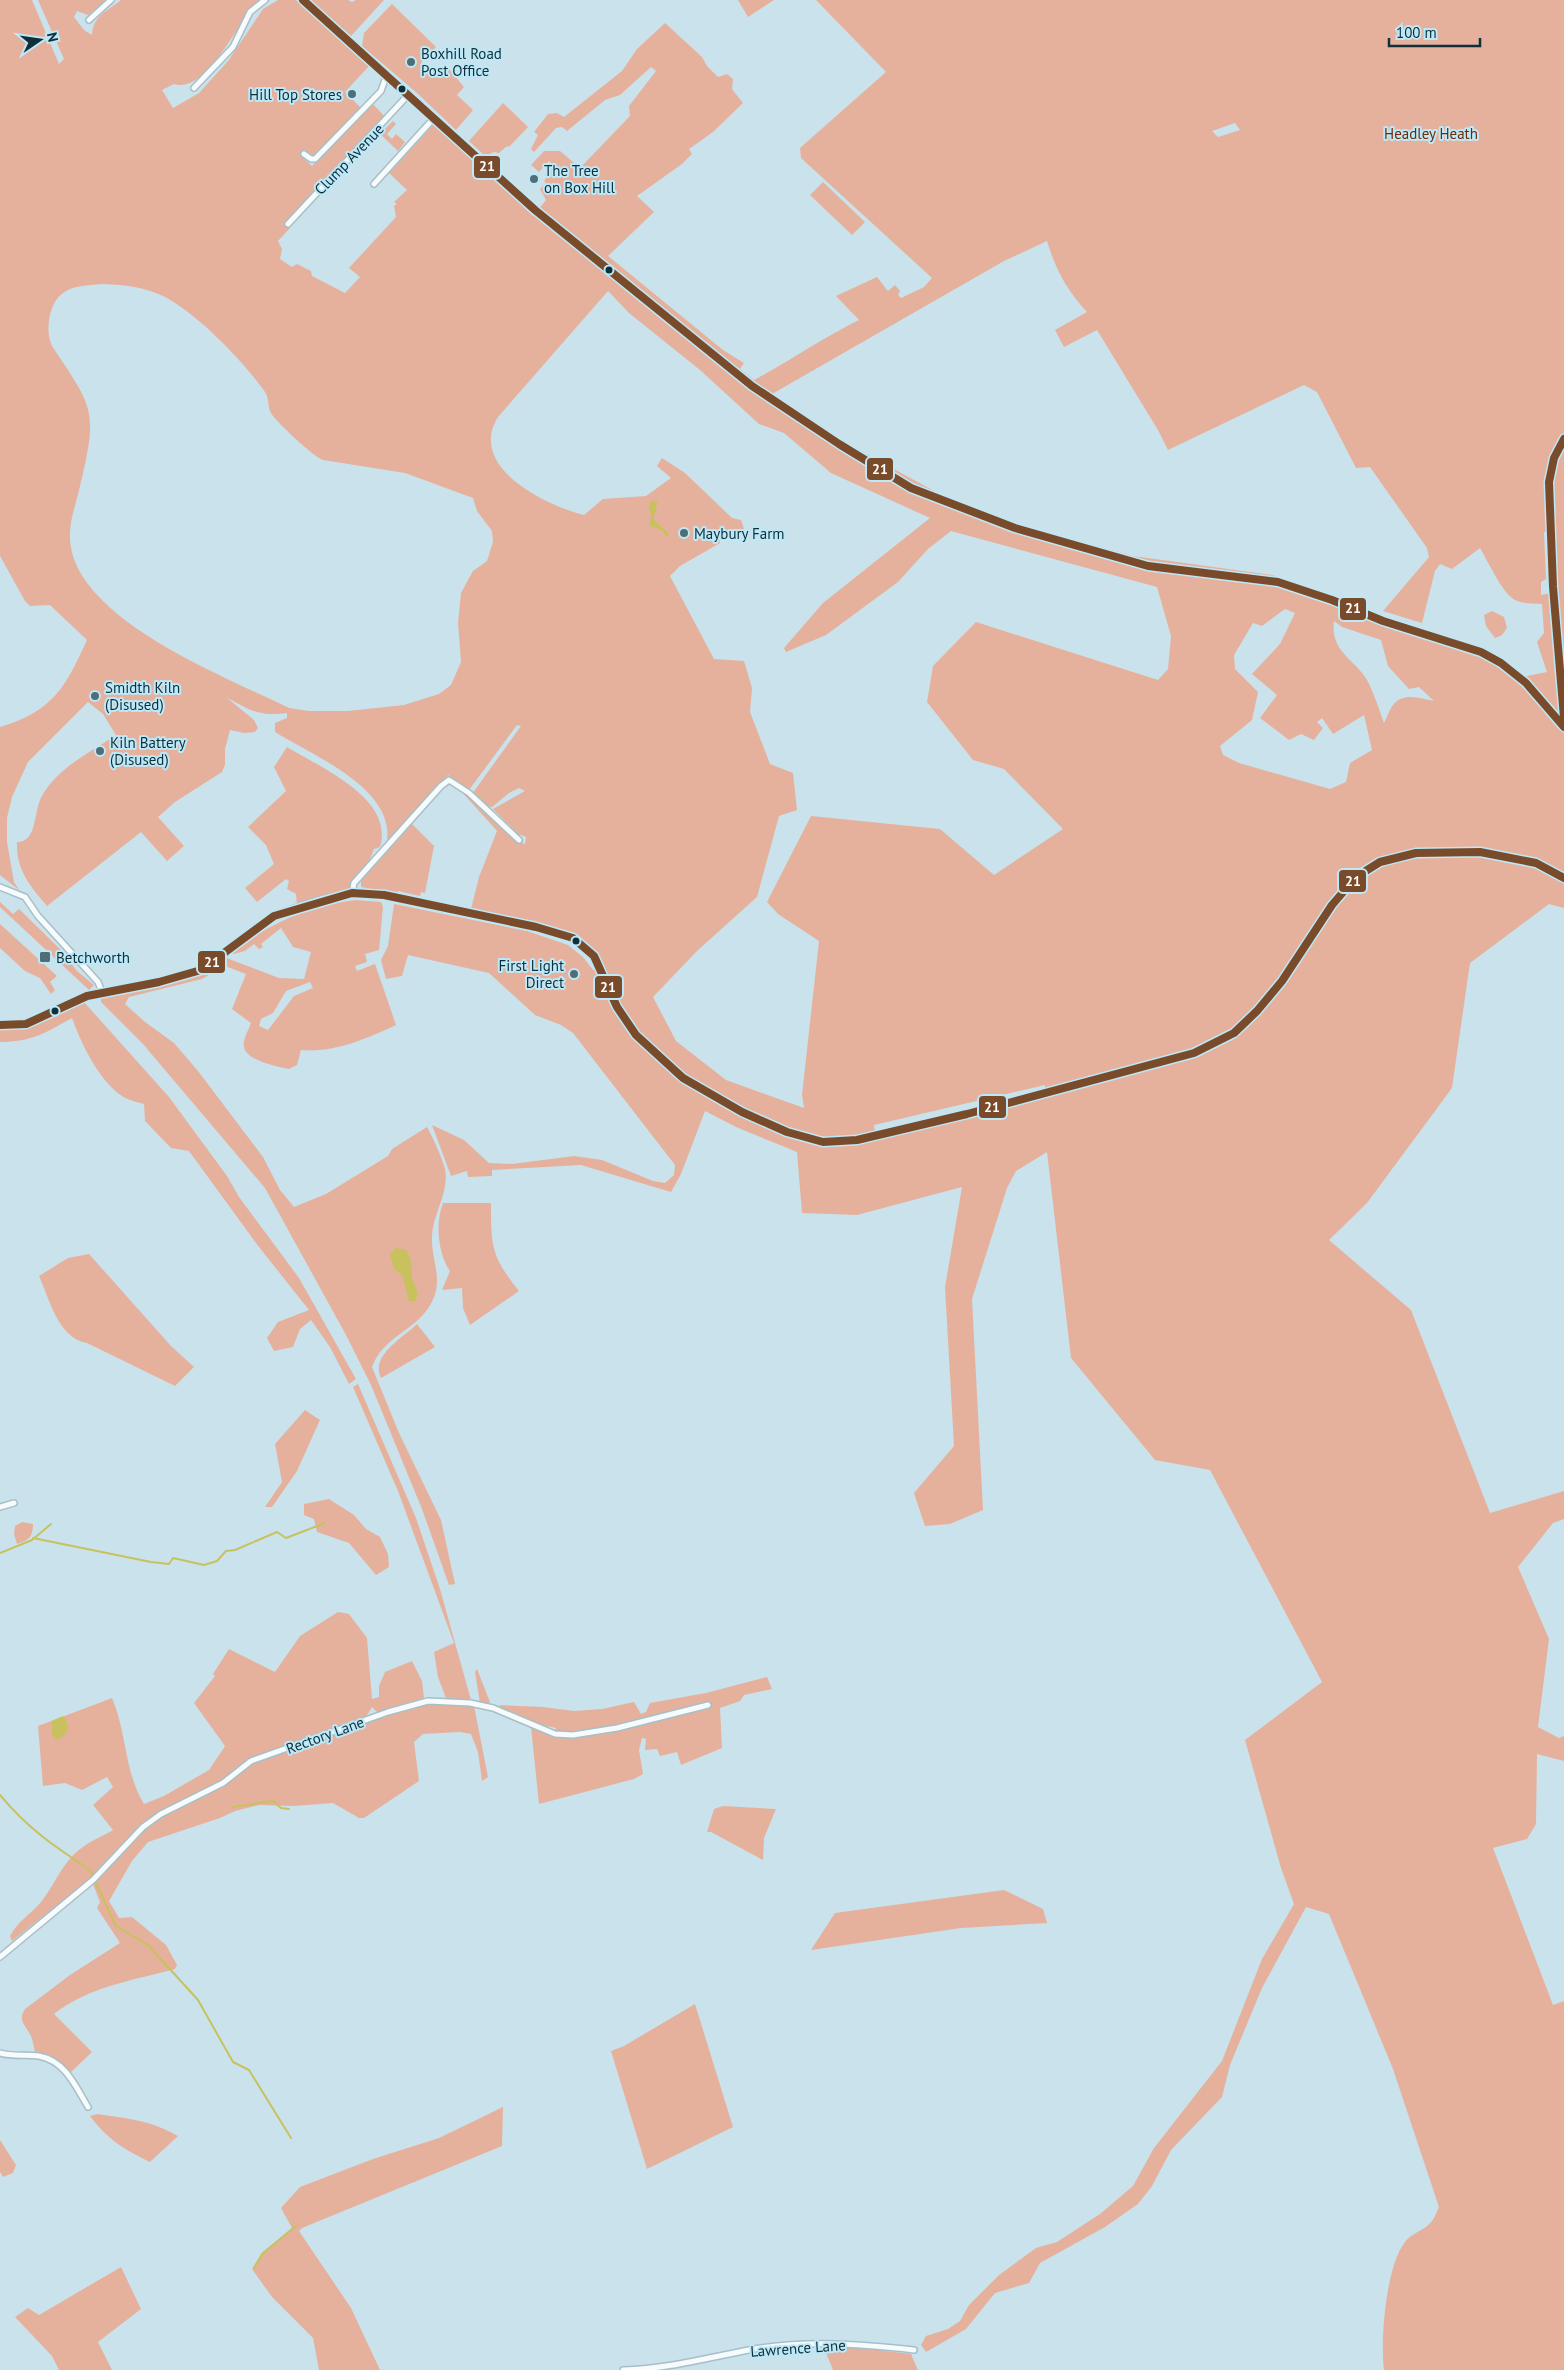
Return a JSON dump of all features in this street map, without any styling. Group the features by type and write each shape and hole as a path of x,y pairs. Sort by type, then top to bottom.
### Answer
{"main road":[{"path":"1564,439 1554,458 1549,482 1549,518 1564,718"},
{"path":"0,1025 26,1024 79,999 102,992 159,982 201,970 274,916 335,896 352,893 413,901 536,927 573,938 580,942 594,956 617,1007 636,1035 683,1078 742,1112 787,1132 823,1142 857,1140 967,1114 1194,1053 1234,1033 1257,1012 1282,981 1332,905 1356,876 1380,862 1416,854 1480,852 1536,864 1564,878"}],"street":[{"path":"90,20 110,0"},
{"path":"194,88 233,47 250,12 265,0"},
{"path":"303,0 387,74 535,210 752,386 911,488 1015,528 1148,566 1278,582 1323,596 1383,620 1482,652 1502,663 1526,683 1564,727"},
{"path":"304,154 311,159 316,159 381,91 387,74"},
{"name":"Clump Avenue","path":"288,224 409,94"},
{"path":"374,184 434,118"},
{"path":"1551,713 1562,706"},
{"path":"352,893 354,883 441,786 450,780 475,798 519,840"},
{"path":"0,887 26,898 42,921 98,982 102,992"},
{"path":"0,1507 14,1503"},
{"name":"Rectory Lane","path":"0,1957 94,1880 143,1827 161,1814 223,1783 251,1761 388,1712 428,1701 470,1703 494,1708 555,1734 573,1735 618,1728 708,1705"},
{"path":"0,2053 39,2056 57,2063 67,2072 88,2107"},
{"name":"Lawrence Lane","path":"623,2370 672,2366 776,2346 851,2343 914,2350"}],"green space":[{"name":"Headley Heath","path":"0,0 32,0 59,64 64,59 38,0 107,0 88,15 77,11 74,17 84,30 92,35 98,18 121,0 260,0 251,9 222,53 199,78 187,84 174,84 162,90 173,108 199,93 228,61 263,9 278,0 296,0 370,65 345,92 361,108 316,155 313,156 305,150 300,155 312,166 372,103 386,118 285,222 290,228 278,241 282,249 280,259 292,267 297,264 311,271 312,276 345,293 360,277 349,268 396,217 394,206 397,204 394,202 407,190 389,173 435,123 533,216 546,200 540,189 546,183 544,181 547,177 545,175 550,168 553,170 555,167 549,161 539,172 531,165 544,151 560,151 580,168 630,116 629,106 656,71 651,67 620,95 605,100 567,131 562,127 556,128 534,152 531,149 538,135 534,132 548,114 557,113 564,117 622,71 637,49 665,23 702,57 707,66 718,77 727,74 733,79 732,89 743,103 713,132 689,149 692,154 682,164 637,196 654,212 608,256 723,350 744,363 740,369 754,380 859,320 836,296 877,277 888,291 895,285 900,291 898,295 901,298 924,287 932,278 801,158 800,148 886,72 816,0 1564,0 1564,874 1534,858 1513,853 1512,861 1536,866 1564,881 1564,908 1549,904 1470,963 1452,1088 1367,1203 1329,1240 1411,1310 1490,1513 1564,1491 1564,1519 1553,1523 1518,1567 1549,1639 1538,1727 1559,1738 1564,1736 1564,1761 1537,1754 1536,1824 1527,1839 1493,1848 1553,2005 1564,2001 1564,2370 1384,2370 1383,2341 1386,2304 1398,2253 1411,2236 1429,2224 1439,2207 1393,2069 1329,1914 1306,1907 1262,1988 1230,2065 1222,2097 1171,2150 1152,2186 1138,2204 1105,2227 1040,2263 1029,2283 995,2293 966,2329 926,2352 921,2345 926,2336 948,2329 960,2321 969,2305 999,2275 1036,2248 1057,2242 1100,2214 1133,2186 1154,2148 1222,2061 1262,1959 1294,1904 1281,1868 1245,1740 1322,1682 1210,1470 1155,1460 1071,1358 1047,1152 1016,1171 1007,1188 972,1299 983,1510 950,1524 925,1526 914,1493 954,1446 945,1287 962,1187 857,1215 802,1213 797,1152 736,1127 705,1111 681,1174 671,1192 581,1165 492,1170 492,1176 468,1177 467,1171 451,1176 432,1125 464,1140 489,1163 512,1164 574,1156 602,1160 653,1181 665,1183 674,1175 675,1165 573,1033 561,1025 535,1015 489,973 408,955 402,976 386,979 381,960 388,946 394,904 527,931 568,945 583,957 593,970 601,966 590,947 571,934 530,922 475,912 471,909 479,877 497,831 461,791 488,812 515,839 525,844 526,837 518,834 493,809 525,791 519,788 509,793 492,807 486,806 472,794 521,726 517,725 469,790 448,775 391,840 387,840 386,821 378,804 364,789 348,775 275,732 275,723 287,718 287,713 262,713 241,706 226,697 254,720 258,728 255,732 244,733 230,730 225,749 225,765 222,772 175,802 158,817 184,846 167,861 141,832 47,906 25,877 19,861 17,842 24,841 32,831 39,802 48,786 56,777 75,761 116,735 103,714 88,702 28,762 12,797 7,818 7,842 14,882 19,890 0,875 0,727 18,721 33,713 55,696 72,672 87,640 50,605 30,606 25,601 0,556","holes":["1235,123 1240,130 1218,137 1212,131","1047,241 1062,279 1087,312 1055,330 1064,347 1097,330 1158,430 1168,450 1304,385 1317,392 1356,468 1370,467 1427,548 1429,557 1383,611 1422,623 1435,571 1440,564 1452,569 1480,548 1500,584 1510,596 1521,602 1542,604 1544,633 1537,642 1547,672 1527,676 1523,684 1512,673 1484,657 1382,623 1340,605 1342,599 1272,575 1133,556 1018,524 947,498 848,444 772,394 1004,261","104,284 142,289 163,296 190,314 245,366 267,395 270,411 280,424 312,453 323,460 405,473 473,498 477,511 492,531 493,542 487,561 473,571 461,593 458,623 461,662 451,685 439,694 404,705 348,711 309,711 289,708 155,641 122,617 94,592 76,564 70,534 72,516 86,461 90,425 89,411 77,384 52,346 48,330 49,320 56,300 68,290","608,291 629,313 700,370 759,424 784,433 831,473 930,518 823,603 784,648 786,652 826,635 898,582 928,549 951,531 1157,587 1171,636 1168,669 1158,680 976,622 933,666 927,702 973,760 1004,769 1063,829 994,875 940,829 811,816 767,902 778,914 819,941 802,1095 804,1108 726,1080 676,1041 653,997 697,951 757,897 779,816 797,810 793,773 770,764 750,712 752,688 744,661 714,659 670,576 680,566 720,543 719,532 744,529 741,520 732,518 685,473 662,458 657,466 671,478 646,496 603,499 584,515 568,510 531,493 515,481 501,467 493,452 491,435 498,417","1554,530 1557,592 1541,595 1541,582 1546,579 1544,532","1285,609 1295,613 1280,644 1252,674 1277,695 1260,718 1289,740 1301,734 1314,740 1323,728 1317,722 1322,718 1333,734 1364,715 1372,750 1350,763 1346,782 1330,789 1239,763 1223,755 1220,746 1252,720 1258,692 1235,669 1234,655 1253,623 1262,626","1334,621 1342,627 1381,640 1388,666 1409,689 1419,687 1434,701 1412,697 1402,698 1390,709 1384,723 1367,680 1340,648 1336,640","1045,1085 1045,1094 876,1138 874,1125"]},
{"path":"310,0 348,0 352,2 356,0 384,0 351,36"},
{"path":"738,0 774,0 748,17"},
{"path":"392,4 436,47 421,63 433,75 446,65 464,87 457,95 473,110 456,130 417,93 362,46 364,33"},
{"path":"503,103 528,127 509,147 507,146 499,153 494,152 485,156 469,141"},
{"path":"393,121 396,124 387,134 392,139 396,134 405,142 398,151 380,134"},
{"path":"823,182 865,222 852,235 810,195"},
{"path":"1492,611 1504,617 1507,628 1502,635 1495,638 1486,626 1484,615"},
{"path":"287,747 351,786 366,799 376,814 382,829 380,847 374,849 370,859 349,890 297,905 296,894 287,889 289,881 286,879 257,902 245,888 274,864 266,845 248,827 286,791 274,767"},
{"path":"412,824 434,846 425,893 421,892 420,896 398,891 396,895 361,887 361,881"},
{"path":"356,900 381,902 383,907 379,950 365,954 367,962 355,966 357,971 375,964 396,1025 350,1044 326,1049 301,1050 297,1065 289,1069 253,1058 244,1048 244,1042 251,1023 232,1009 246,974 225,966 202,979 129,997 125,1004 145,1022 174,1043 198,1071 263,1157 280,1190 294,1207 326,1194 388,1156 392,1149 427,1127 441,1158 446,1178 443,1196 432,1231 437,1281 434,1298 415,1323 384,1348 372,1367 399,1433 441,1520 455,1584 449,1585 422,1509 371,1385 346,1335 265,1188 143,1044 101,1002 101,995 160,984 224,957 279,978 304,979 311,952 293,947 281,928 261,944 263,947 259,949 254,944 245,951 233,954 230,952 274,925 322,906","holes":["310,982 313,988 294,996 268,1030 259,1026 261,1019 273,1013 286,991"]},
{"path":"0,902 13,914 19,909 61,950 77,971 94,985 89,990 0,907"},
{"path":"0,924 57,976 50,982 55,990 51,994 40,978 25,971 0,948"},
{"path":"84,1002 169,1097 299,1278 356,1379 349,1384 330,1347 311,1320 300,1329 293,1347 274,1351 267,1338 278,1322 309,1310 259,1247 189,1151 171,1148 145,1121 144,1104 122,1096 106,1081 98,1071 80,1039 72,1018 30,1038 0,1042 0,1030 33,1026"},
{"path":"443,1203 491,1203 491,1230 494,1250 503,1269 519,1291 470,1325 463,1308 462,1288 442,1290 450,1271 440,1247 439,1238 439,1220"},
{"path":"89,1254 171,1346 194,1367 175,1386 87,1343 77,1340 69,1334 56,1317 39,1276 68,1258"},
{"path":"417,1324 435,1347 381,1378 380,1362 384,1354"},
{"path":"358,1384 416,1518 440,1589 471,1700 446,1698 438,1677 434,1652 454,1643 398,1491 353,1387"},
{"path":"305,1410 320,1420 297,1471 272,1507 265,1507 282,1482 275,1444"},
{"path":"329,1499 354,1515 366,1529 380,1537 388,1554 389,1567 376,1575 349,1543 317,1532 314,1519 304,1515 304,1504"},
{"path":"22,1522 33,1524 32,1532 25,1541 17,1544 14,1534 15,1526"},
{"path":"338,1612 349,1614 367,1638 372,1699 379,1697 379,1686 385,1672 412,1661 422,1681 424,1698 378,1713 372,1707 366,1717 273,1751 275,1756 392,1713 422,1704 474,1706 488,1777 482,1781 478,1752 471,1734 460,1732 423,1734 414,1742 419,1781 364,1818 359,1818 333,1803 294,1806 259,1805 235,1811 220,1818 148,1842 132,1861 109,1901 119,1918 132,1917 166,1945 177,1965 175,1969 96,1991 81,1997 54,2014 92,2052 70,2073 58,2060 35,2053 31,2036 22,2020 25,2009 70,1975 120,1943 97,1908 100,1902 93,1884 138,1835 154,1822 151,1818 139,1827 90,1879 12,1941 10,1936 13,1931 41,1902 76,1852 113,1830 93,1805 113,1787 107,1777 82,1790 65,1783 43,1786 38,1726 112,1698 121,1725 129,1765 137,1791 144,1804 164,1796 209,1770 225,1746 194,1703 215,1676 213,1674 229,1649 275,1672 300,1636"},
{"path":"477,1669 490,1702 488,1705 480,1703 475,1672"},
{"path":"767,1677 772,1689 744,1695 740,1701 720,1708 722,1748 681,1765 677,1752 660,1756 657,1749 645,1750 646,1739 642,1738 639,1750 643,1774 634,1779 539,1804 531,1727 552,1736 556,1728 509,1714 499,1705 543,1707 574,1711 602,1709 634,1702 641,1714 646,1712 650,1703 706,1693"},
{"path":"723,1806 776,1809 764,1838 763,1860 711,1832 707,1832 714,1809"},
{"path":"1004,1890 1043,1909 1047,1923 961,1928 811,1950 835,1913"},
{"path":"695,2004 733,2127 647,2169 611,2051 624,2046"},
{"path":"503,2107 502,2146 302,2228 299,2231 351,2308 380,2370 319,2370 313,2338 272,2297 252,2269 261,2254 292,2228 281,2208 300,2187 373,2159 439,2138"},
{"path":"98,2114 149,2123 178,2136 150,2162 132,2153 103,2131 90,2116"},
{"path":"0,2140 16,2165 13,2173 3,2177 0,2172"},
{"path":"121,2267 141,2309 98,2342 112,2370 59,2370 52,2356 15,2317 28,2308 39,2315"},
{"path":"843,2346 911,2354 918,2370 833,2370 824,2348"}],"shaded area":[{"path":"657,501 655,507 657,512 654,514 654,520 669,534 666,537 662,530 650,526 651,514 649,509 650,502"},
{"path":"396,1248 406,1250 410,1257 412,1278 417,1292 415,1301 409,1301 402,1275 394,1269 390,1254"},
{"path":"63,1716 68,1730 64,1736 57,1740 52,1735 52,1721"}],"waterway":[{"path":"33,1538 151,1562 169,1564 173,1558 204,1565 217,1561 226,1551 235,1550 277,1532 286,1538 325,1523"},
{"path":"0,1553 32,1540 51,1524"},
{"path":"0,1795 31,1827 53,1845 90,1870 93,1875"},
{"path":"233,1807 273,1801 281,1808 289,1809"},
{"path":"96,1883 116,1926 148,1945 198,2000 233,2062 249,2070 291,2138"},
{"path":"254,2268 263,2253 296,2226"}],"transit line":[{"name":"21","path":"303,0 535,210 752,386 839,444 911,488 1015,528 1148,566 1278,582 1332,600 1383,621 1481,652 1501,663 1526,683 1564,727"},
{"name":"21","path":"1564,439 1554,458 1549,482 1553,587 1564,718"},
{"name":"21","path":"0,1025 26,1024 87,996 159,982 201,970 274,916 352,893 384,895 536,927 573,938 594,956 617,1007 636,1035 683,1078 742,1112 787,1132 823,1142 857,1140 967,1114 1194,1053 1234,1033 1257,1011 1282,981 1332,905 1356,877 1380,862 1416,853 1480,852 1536,863 1564,878"}],"place":[{"name":"Boxhill Road Post Office","path":"411,62"},
{"name":"Hill Top Stores","path":"352,94"},
{"name":"The Tree on Box Hill","path":"534,179"},
{"name":"Maybury Farm","path":"684,533"},
{"name":"Smidth Kiln (Disused)","path":"95,696"},
{"name":"Kiln Battery (Disused)","path":"100,751"},
{"name":"Betchworth","path":"45,957"},
{"name":"First Light Direct","path":"574,974"}]}
